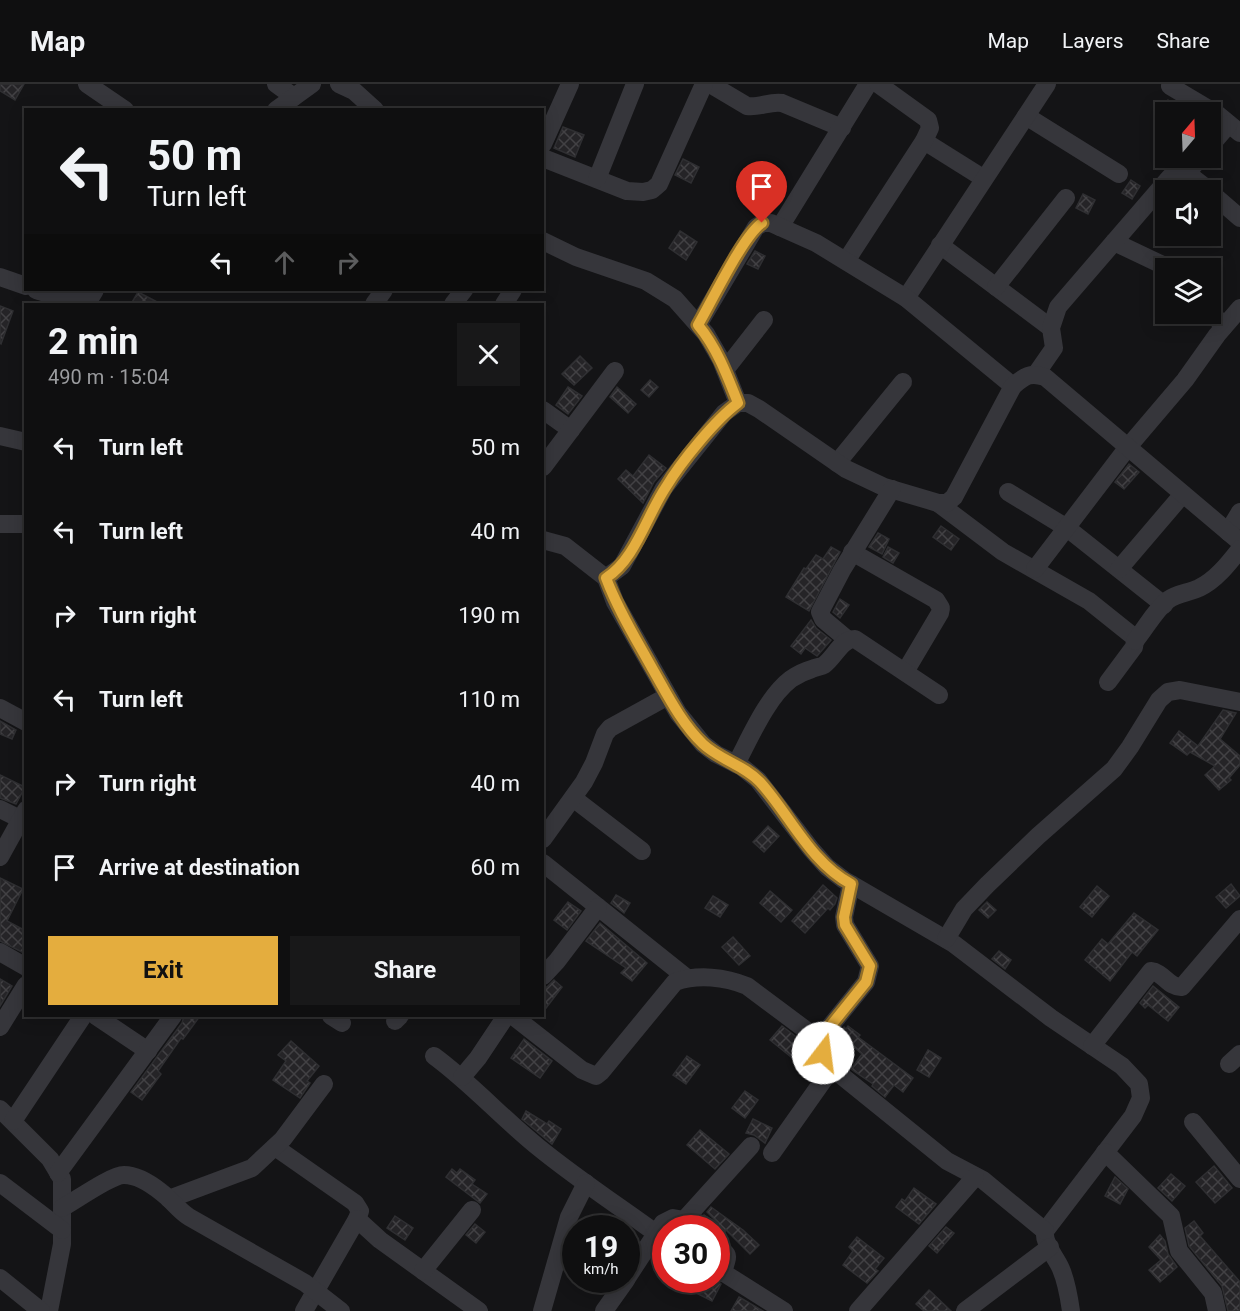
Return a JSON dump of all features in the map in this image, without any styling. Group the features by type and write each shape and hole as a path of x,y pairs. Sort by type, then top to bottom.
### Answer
{"street":[{"path":"87,84 122,108"},
{"path":"276,84 294,97"},
{"path":"279,108 312,84"},
{"path":"340,84 354,92 373,108"},
{"path":"544,142 570,84"},
{"path":"597,179 635,84"},
{"path":"544,158 634,192 652,190 659,184 704,84"},
{"path":"710,84 747,106 782,103 842,128"},
{"path":"780,227 868,84"},
{"path":"846,261 924,141 930,128 928,120 878,84"},
{"path":"1165,85 1217,114 1235,128 1221,138"},
{"path":"906,298 1026,116 1040,86"},
{"path":"1026,116 1119,174"},
{"path":"924,141 983,178"},
{"path":"1036,374 1054,348 1051,328 1058,307 1170,177 1187,173 1191,168"},
{"path":"1187,173 1196,180"},
{"path":"996,287 1066,198"},
{"path":"1221,201 1240,218"},
{"path":"698,325 744,243 756,227 762,223 771,223 816,243 906,298 1013,386"},
{"path":"544,241 576,257 646,281 675,299 706,334 725,370 738,403"},
{"path":"1114,242 1155,261"},
{"path":"940,245 1051,328"},
{"path":"0,277 24,285"},
{"path":"39,291 64,299 80,301 93,298"},
{"path":"454,303 463,291"},
{"path":"1035,569 1128,447 1185,380 1240,308"},
{"path":"725,370 764,320"},
{"path":"1221,324 1223,328"},
{"path":"544,466 615,371"},
{"path":"606,578 622,566 673,476 724,413 738,403 748,403 759,409 837,463 869,481 938,503 947,503 954,497 1013,386 1027,374 1036,374 1045,377 1234,537 1240,512"},
{"path":"837,463 903,382"},
{"path":"544,412 571,430"},
{"path":"0,436 24,442"},
{"path":"848,640 823,619 820,612 852,552 892,489"},
{"path":"1008,492 1067,528 1164,605"},
{"path":"1119,569 1183,494"},
{"path":"938,503 1003,552 1089,602 1134,637 1135,641"},
{"path":"0,524 24,524"},
{"path":"544,540 565,546 606,578 615,602 678,713 703,744 758,780 827,867 851,884 946,939 1050,1018 1122,1066 1139,1084 1141,1098 1133,1116 1105,1152 1048,1239 965,1311"},
{"path":"1108,682 1134,646 1135,641 1164,605 1171,598 1199,588 1208,582 1225,568 1240,549"},
{"path":"852,552 936,600 940,605 940,613 905,672"},
{"path":"736,764 771,700 780,689 791,679 809,669 823,666 848,640 855,639 939,695"},
{"path":"946,939 964,909 987,885 1114,769 1159,700 1168,692 1180,690 1240,702"},
{"path":"544,838 573,798 594,763 604,734 668,696"},
{"path":"0,708 24,721"},
{"path":"573,798 642,850"},
{"path":"0,809 23,815 0,857"},
{"path":"544,864 687,978"},
{"path":"851,884 844,917 845,925 870,966 866,982 829,1027 822,1042 823,1053 832,1068 947,1161 992,1187 1048,1239 1062,1270 1071,1311"},
{"path":"544,975 598,907"},
{"path":"1092,1046 1151,971 1156,971 1174,987 1182,987 1238,925"},
{"path":"0,952 24,966"},
{"path":"514,1017 582,1070 596,1076 602,1072 675,982 687,978 703,977 736,981 747,986 822,1042"},
{"path":"0,1027 24,988"},
{"path":"49,1311 62,1244 62,1179 50,1159 6,1115 82,1017"},
{"path":"97,1017 148,1051"},
{"path":"58,1173 172,1017"},
{"path":"462,1077 478,1058 505,1017"},
{"path":"434,1056 462,1077 530,1141 652,1230"},
{"path":"772,1153 832,1068"},
{"path":"170,1199 252,1168 275,1147 324,1084"},
{"path":"1193,1122 1240,1179"},
{"path":"697,1215 751,1146"},
{"path":"275,1147 355,1203 360,1211 304,1311"},
{"path":"1105,1152 1171,1216 1179,1251 1213,1293 1216,1311"},
{"path":"62,1208 122,1175 136,1177 152,1185 170,1199 176,1209 305,1283 341,1311"},
{"path":"858,1311 975,1177"},
{"path":"0,1183 62,1230"},
{"path":"542,1311 569,1217 586,1183"},
{"path":"423,1271 472,1210"},
{"path":"357,1219 380,1240 478,1311"},
{"path":"640,1259 652,1241"},
{"path":"730,1277 784,1311"},
{"path":"0,1278 41,1311"},
{"path":"604,1311 616,1293"}],"building":[{"path":"0,84 24,84 15,100 0,91"},
{"path":"563,127 584,135 575,157 554,148"},
{"path":"683,159 699,167 691,183 675,175"},
{"path":"1131,180 1140,186 1132,199 1122,193"},
{"path":"1083,194 1095,200 1088,214 1076,208"},
{"path":"680,231 697,242 686,260 669,248"},
{"path":"755,251 765,256 758,269 747,264"},
{"path":"138,292 159,303 132,303"},
{"path":"0,306 13,311 1,344 0,343"},
{"path":"580,356 592,368 574,385 562,374"},
{"path":"650,380 658,387 649,397 641,390"},
{"path":"568,387 582,396 568,414 556,405"},
{"path":"617,387 636,404 628,413 610,397"},
{"path":"649,455 666,468 654,482 643,503 618,479 626,470 633,476"},
{"path":"1129,464 1139,472 1124,489 1115,482"},
{"path":"941,526 959,539 951,550 933,537"},
{"path":"878,533 889,539 882,554 869,547"},
{"path":"831,547 840,552 809,611 786,597 804,568 806,569 816,555 823,559"},
{"path":"888,547 899,553 893,563 883,557"},
{"path":"840,599 849,605 840,618 833,612"},
{"path":"811,620 816,628 831,640 817,656 805,648 801,654 791,646"},
{"path":"1223,710 1236,713 1220,739 1240,756 1240,765 1229,778 1231,780 1219,790 1205,775 1215,766 1190,752 1187,755 1170,743 1179,731 1198,746"},
{"path":"0,721 16,730 12,739 0,734"},
{"path":"0,775 24,787 16,804 0,798"},
{"path":"768,826 779,836 764,852 753,842"},
{"path":"0,878 23,889 7,921 24,930 24,953 0,941"},
{"path":"1231,884 1240,896 1226,908 1216,897"},
{"path":"823,885 837,898 835,904 830,910 828,908 805,933 792,921"},
{"path":"1097,886 1109,896 1092,917 1080,907"},
{"path":"770,891 792,910 781,922 760,903"},
{"path":"616,895 630,903 624,913 611,903"},
{"path":"713,896 728,905 720,917 705,908"},
{"path":"568,902 581,911 567,930 554,920"},
{"path":"987,902 996,910 988,918 979,910"},
{"path":"1134,913 1158,930 1137,956 1132,952 1110,981 1085,960 1102,939 1108,944"},
{"path":"600,923 647,963 632,981 621,973 626,968 586,941"},
{"path":"733,937 750,956 739,965 722,947"},
{"path":"999,951 1011,960 1005,969 992,959"},
{"path":"0,979 12,986 0,1006"},
{"path":"554,980 562,987 544,1011 544,987"},
{"path":"1153,986 1179,1007 1168,1021 1148,1005 1145,1008 1140,1003"},
{"path":"184,1017 199,1017 158,1071 161,1074 142,1100 131,1092 182,1023"},
{"path":"782,1026 808,1046 796,1061 770,1040"},
{"path":"848,1026 860,1035 858,1037 913,1078 903,1092 894,1085 885,1097 872,1086 873,1084 851,1069 862,1054 838,1034"},
{"path":"524,1039 552,1061 540,1078 511,1058"},
{"path":"291,1041 319,1066 307,1081 310,1083 300,1098 273,1080 286,1061 278,1055"},
{"path":"928,1050 941,1058 929,1077 917,1070"},
{"path":"687,1056 700,1065 686,1084 673,1075"},
{"path":"745,1091 758,1100 745,1118 732,1108"},
{"path":"526,1111 547,1124 549,1121 561,1129 552,1144 522,1119"},
{"path":"753,1119 772,1128 765,1143 754,1135 746,1133"},
{"path":"700,1130 729,1154 715,1169 687,1145"},
{"path":"1214,1166 1232,1188 1215,1203 1196,1182"},
{"path":"452,1169 457,1173 460,1169 475,1180 472,1184 487,1194 480,1203 446,1177"},
{"path":"1171,1174 1185,1186 1172,1201 1158,1188"},
{"path":"1115,1177 1128,1189 1120,1204 1105,1196"},
{"path":"914,1188 936,1204 919,1224 896,1207 902,1199 905,1201"},
{"path":"711,1207 722,1215 710,1215 707,1212"},
{"path":"395,1216 413,1228 405,1240 387,1228"},
{"path":"730,1221 759,1245 750,1254 730,1234"},
{"path":"1194,1221 1203,1233 1200,1236 1240,1282 1240,1311 1228,1311 1222,1286 1189,1246 1185,1228"},
{"path":"475,1224 485,1232 476,1243 466,1235"},
{"path":"946,1227 954,1233 937,1253 929,1246"},
{"path":"1160,1235 1165,1241 1168,1254 1177,1267 1160,1282 1149,1270 1161,1260 1149,1247"},
{"path":"857,1237 884,1258 875,1269 878,1271 867,1283 843,1265 853,1251 849,1247"},
{"path":"929,1290 951,1311 924,1311 916,1304"},
{"path":"696,1293 716,1293 712,1301"},
{"path":"739,1297 763,1311 731,1311"}],"route":[{"path":"762,223 744,243 698,325 721,360 738,403 724,413 673,476 664,488 622,566 606,578 615,602 646,658 690,729 703,744 716,754 742,767 758,780 827,867 851,884 844,917 845,925 870,966 869,974 866,982 824,1034 823,1053"}]}
